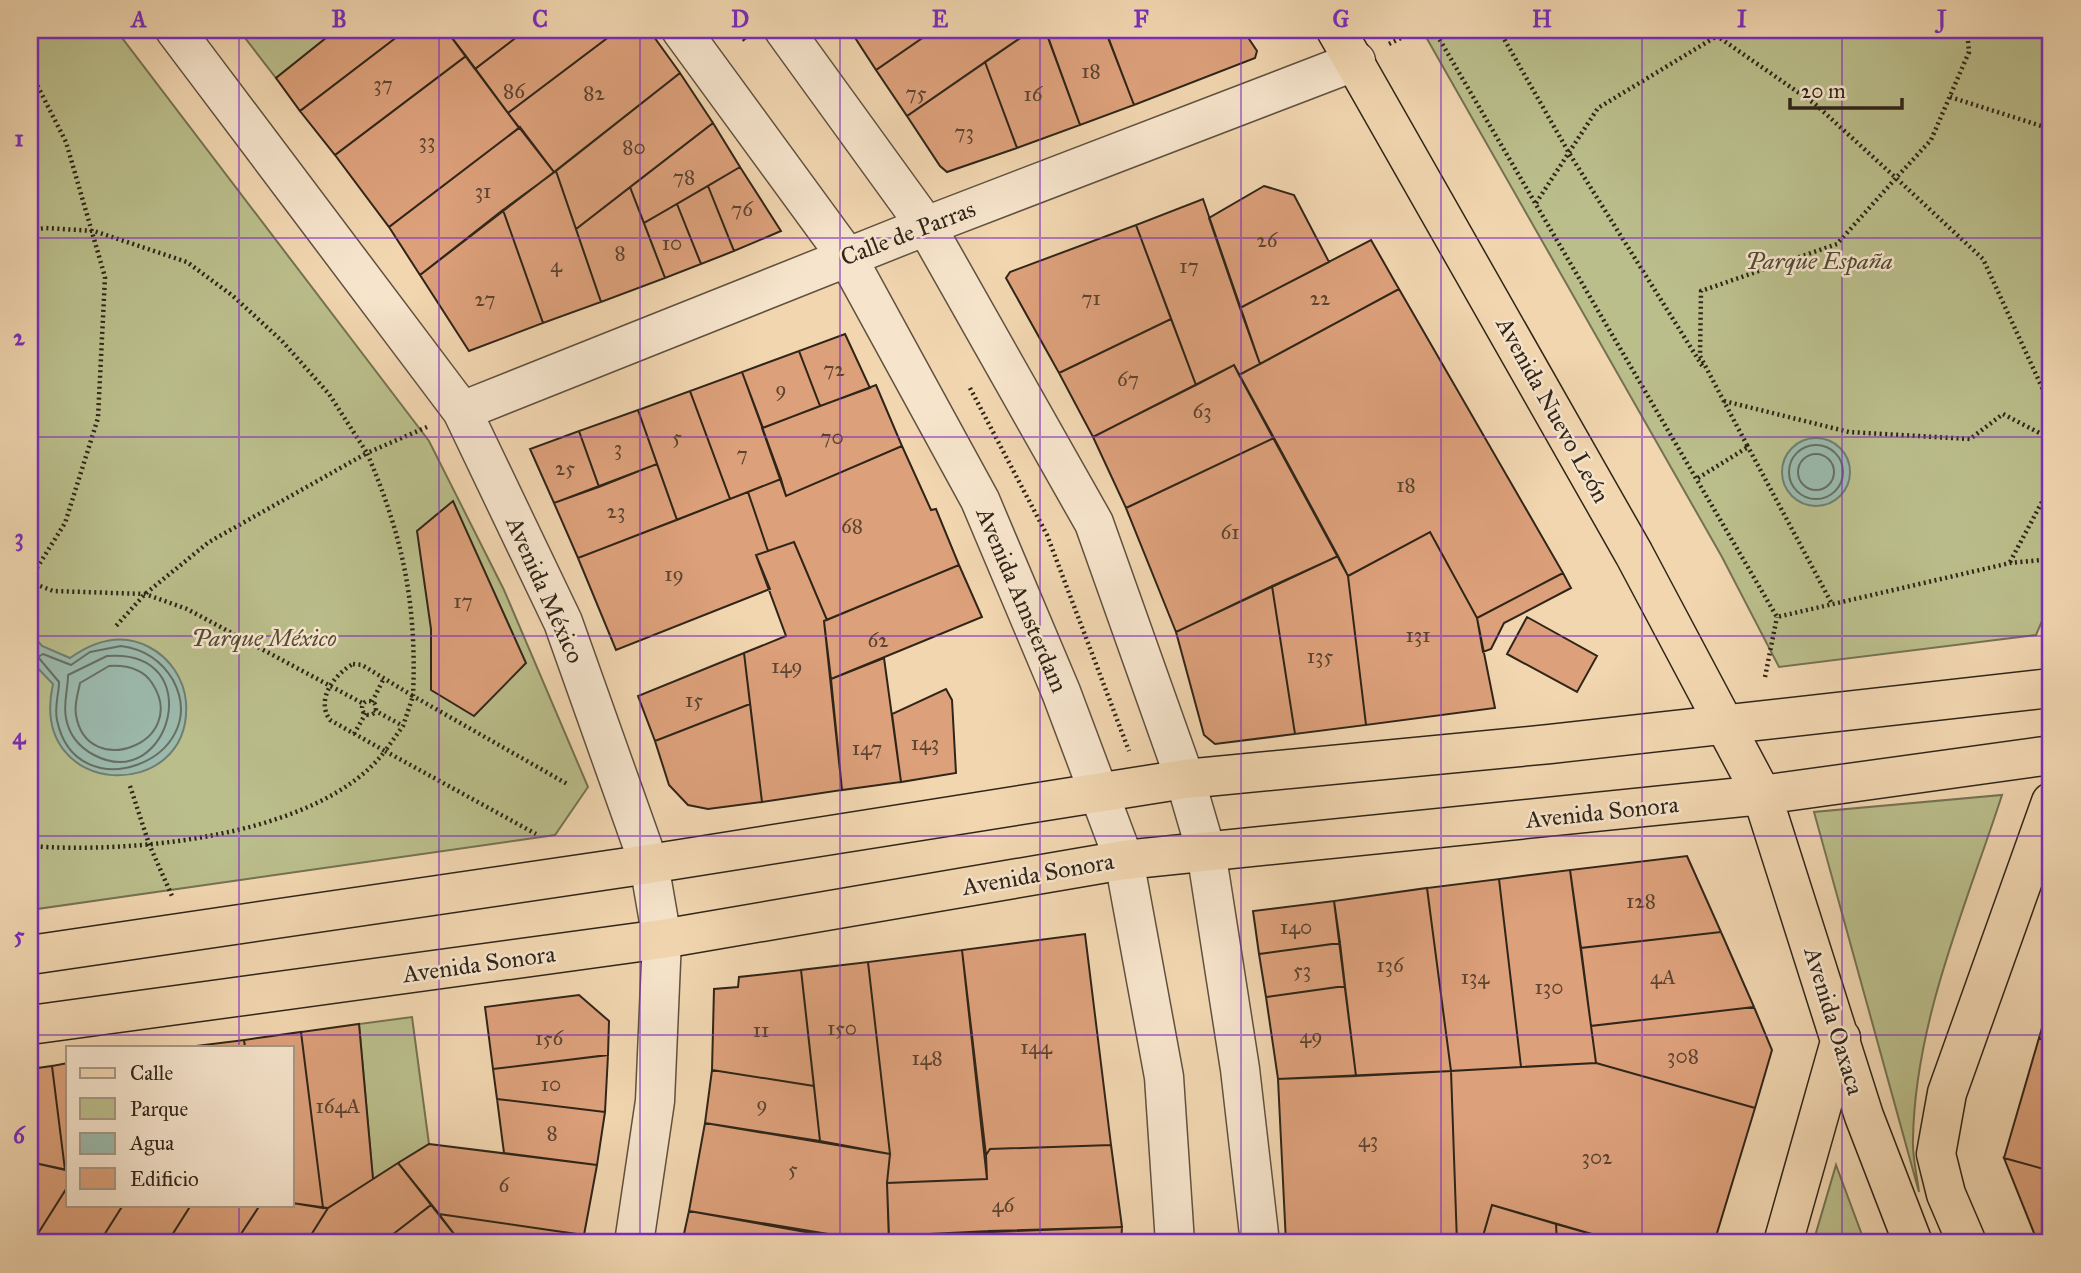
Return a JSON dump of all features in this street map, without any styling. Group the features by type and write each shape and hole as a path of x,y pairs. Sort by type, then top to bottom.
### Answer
{"main road":[{"name":"Avenida Nuevo León","path":"1346,45 1634,554 1762,795"},
{"path":"30,955 649,864 1185,779 1550,744 2051,688"},
{"name":"Avenida Sonora","path":"30,1025 662,939 1124,860 1762,795 2051,755"},
{"name":"Avenida Oaxaca","path":"1762,795 1864,1116 1913,1243"},
{"path":"1967,1243 1946,1194 1936,1154 1947,1093 2051,802"},
{"path":"1783,1243 1841,1038"}],"street":[{"name":"Avenida México","path":"175,30 462,411 563,622 649,864 662,939 655,1101 634,1243"},
{"name":"Avenida Amsterdam","path":"681,30 847,257 980,500 1061,692 1124,860 1164,1077 1175,1243"},
{"path":"784,30 926,226 1094,523 1185,779 1206,851 1240,1069 1259,1243"},
{"name":"Calle de Parras","path":"462,411 926,226 1346,45"}],"path":[{"path":"1434,30 1777,617 1765,677"},
{"path":"1500,30 1569,153 1724,401 1748,447 1697,478"},
{"path":"1714,30 1717,36 1815,104 1983,259 2051,407"},
{"path":"1832,604 1700,356 1701,290 1837,244 1931,140 1969,52 1968,30"},
{"path":"1536,203 1598,108 1717,36"},
{"path":"30,71 66,142 106,277 98,418 65,523 30,580 53,591 145,594 187,609 364,704"},
{"path":"1950,97 2051,130"},
{"path":"30,230 46,228 94,231 187,262 233,296 282,341 329,394 367,453 391,510 403,556 413,614 413,696 403,726 371,769 309,807 205,836 149,844 30,846"},
{"path":"1724,401 1849,432 1970,439 2003,414 2051,439"},
{"path":"116,626 145,594 209,542 367,453 462,411"},
{"path":"2010,563 2051,485"},
{"path":"1777,617 2010,563 2051,559"},
{"path":"536,834 330,720 324,712 324,700 339,672 353,664 362,665 569,785"},
{"path":"372,702 384,678"},
{"path":"367,699 372,702 377,705 371,716 361,710 367,699"},
{"path":"374,710 403,726"},
{"path":"354,734 366,713"},
{"path":"130,786 149,844 176,903"}],"green space":[{"name":"Parque México","path":"30,30 116,30 429,441 504,590 588,787 555,835 30,910"},
{"path":"247,30 336,30 276,78 242,34"},
{"name":"Parque España","path":"1422,30 2051,30 2051,600 2036,635 1779,667 1722,557"},
{"path":"2002,795 1945,964 1923,1051 1913,1139 1919,1192 1814,812"},
{"path":"412,1017 429,1144 373,1179 359,1024"},
{"path":"1836,1165 1865,1243 1813,1243"}],"water":[{"path":"1816,438 1829,441 1840,448 1847,459 1850,472 1847,485 1840,496 1829,503 1816,506 1803,503 1792,496 1785,485 1782,472 1785,459 1792,448 1803,441"},
{"path":"30,631 42,646 70,658 98,643 118,639 139,642 163,657 179,677 186,702 181,736 165,759 140,772 112,775 86,768 64,750 52,722 53,684 30,660"}],"building":[{"path":"336,30 406,30 300,111 276,78"},
{"path":"406,30 446,30 466,56 335,155 300,111"},
{"path":"446,30 526,30 475,69"},
{"path":"526,30 618,30 508,113 475,69"},
{"path":"618,30 649,30 680,73 554,172 508,113"},
{"path":"850,30 934,30 876,70"},
{"path":"934,30 1032,30 907,116 876,70"},
{"path":"1032,30 1044,30 1048,37 1080,125 1017,148 985,62"},
{"path":"1054,30 1105,30 1134,105 1080,125 1047,35"},
{"path":"1114,30 1243,30 1257,51 1255,58 1134,105 1107,34"},
{"path":"466,56 519,128 389,227 335,155"},
{"path":"985,62 1017,148 947,172 940,166 907,116"},
{"path":"680,73 713,123 576,229 556,171"},
{"path":"713,123 740,167 644,223 630,187"},
{"path":"520,127 554,172 420,275 389,227"},
{"path":"740,167 781,231 734,251 708,186"},
{"path":"556,171 601,302 543,323 503,210"},
{"path":"708,186 734,251 701,264 677,204"},
{"path":"1264,186 1294,195 1329,262 1240,308 1209,218"},
{"path":"630,187 665,278 601,302 576,229"},
{"path":"1203,199 1260,364 1239,375 1234,365 1196,385 1136,225"},
{"path":"677,204 701,264 665,278 644,223"},
{"path":"503,210 543,323 469,351 420,275"},
{"path":"1136,225 1171,319 1059,373 1006,278 1010,272"},
{"path":"1371,240 1399,289 1260,364 1240,308"},
{"path":"1399,289 1563,573 1477,618 1430,532 1348,576 1239,375"},
{"path":"1171,319 1196,385 1093,437 1059,373"},
{"path":"845,334 870,388 820,406 799,351"},
{"path":"799,351 820,406 763,428 742,372"},
{"path":"1234,365 1274,438 1126,508 1093,437"},
{"path":"742,372 781,479 730,499 690,391"},
{"path":"876,385 902,446 786,496 762,428"},
{"path":"690,391 730,499 677,520 638,410"},
{"path":"638,410 657,464 599,487 579,431"},
{"path":"579,431 599,487 554,503 530,449"},
{"path":"1274,438 1338,556 1176,632 1126,508"},
{"path":"902,446 931,510 936,509 959,565 827,620 794,542 768,551 748,492 781,479 786,496"},
{"path":"657,464 677,520 578,558 554,503"},
{"path":"748,492 768,551 756,555 770,589 616,650 578,558"},
{"path":"453,501 526,663 474,716 431,690 431,629 417,531"},
{"path":"1430,532 1477,618 1495,708 1366,725 1348,576"},
{"path":"794,542 827,620 824,621 842,790 762,802 744,653 786,636 756,555"},
{"path":"1338,556 1348,576 1366,725 1295,734 1272,586"},
{"path":"959,565 982,617 831,679 824,621"},
{"path":"1563,573 1571,588 1504,623 1491,649 1483,652 1477,618"},
{"path":"1272,586 1295,734 1215,744 1204,735 1176,632"},
{"path":"1527,617 1597,656 1577,692 1507,654"},
{"path":"744,653 750,704 655,741 638,696"},
{"path":"884,658 901,782 842,790 831,679"},
{"path":"946,689 952,700 956,773 901,782 892,714"},
{"path":"750,704 762,802 708,809 688,805 669,785 655,741"},
{"path":"1687,856 1721,932 1581,948 1570,870"},
{"path":"1570,870 1596,1063 1521,1067 1499,879"},
{"path":"1499,879 1521,1067 1451,1071 1427,888"},
{"path":"1427,888 1451,1071 1356,1076 1334,901"},
{"path":"1334,901 1340,943 1259,954 1253,911"},
{"path":"1721,932 1754,1007 1591,1026 1581,948"},
{"path":"1085,934 1111,1145 990,1149 986,1155 962,950"},
{"path":"1340,943 1345,986 1266,997 1259,954"},
{"path":"962,950 987,1179 887,1183 890,1154 868,962"},
{"path":"868,962 890,1154 820,1141 801,970"},
{"path":"801,970 814,1086 712,1070 714,989 738,987 739,977"},
{"path":"1345,986 1356,1076 1278,1079 1266,997"},
{"path":"579,995 609,1021 608,1055 493,1069 485,1007"},
{"path":"2051,998 2051,1041 2039,1038"},
{"path":"1754,1007 1772,1050 1755,1108 1596,1063 1591,1026"},
{"path":"359,1024 373,1179 328,1208 323,1208 301,1032"},
{"path":"301,1032 323,1208 294,1203 294,1046 245,1046 244,1040"},
{"path":"2039,1038 2051,1041 2051,1171 2004,1158"},
{"path":"244,1040 245,1046 196,1046"},
{"path":"608,1055 605,1112 497,1099 493,1069"},
{"path":"66,1063 66,1170 65,1170 52,1066"},
{"path":"1596,1063 1755,1108 1714,1243 1623,1243 1492,1205 1481,1243 1457,1243 1451,1071"},
{"path":"52,1066 65,1170 30,1162 30,1069"},
{"path":"712,1070 814,1086 820,1141 705,1123"},
{"path":"1451,1071 1457,1243 1286,1243 1278,1079"},
{"path":"497,1099 605,1112 597,1165 504,1153"},
{"path":"705,1123 890,1154 887,1183 889,1243 842,1243 834,1235 689,1211"},
{"path":"429,1144 597,1165 584,1235 439,1214 398,1163"},
{"path":"1111,1145 1122,1227 889,1236 887,1183 987,1179 986,1155 990,1149"},
{"path":"2004,1158 2051,1171 2051,1243 2038,1243"},
{"path":"30,1162 66,1170 66,1189 30,1243"},
{"path":"398,1163 431,1205 388,1238 393,1243 306,1243 328,1208"},
{"path":"66,1189 66,1206 122,1206 99,1243 32,1243"},
{"path":"294,1203 328,1208 306,1243 235,1243 259,1206 294,1206"},
{"path":"431,1205 461,1243 393,1243 388,1238"},
{"path":"1492,1205 1556,1224 1557,1243 1481,1243"},
{"path":"122,1206 190,1206 167,1243 99,1243"},
{"path":"190,1206 259,1206 235,1243 167,1243"},
{"path":"689,1211 817,1234 810,1243 682,1243"},
{"path":"439,1214 584,1235 582,1243 461,1243"},
{"path":"1556,1224 1623,1243 1557,1243"},
{"path":"1122,1227 1121,1243 989,1243 989,1231"},
{"path":"989,1231 989,1243 889,1243 889,1236"},
{"path":"817,1234 834,1235 842,1243 810,1243"}]}
